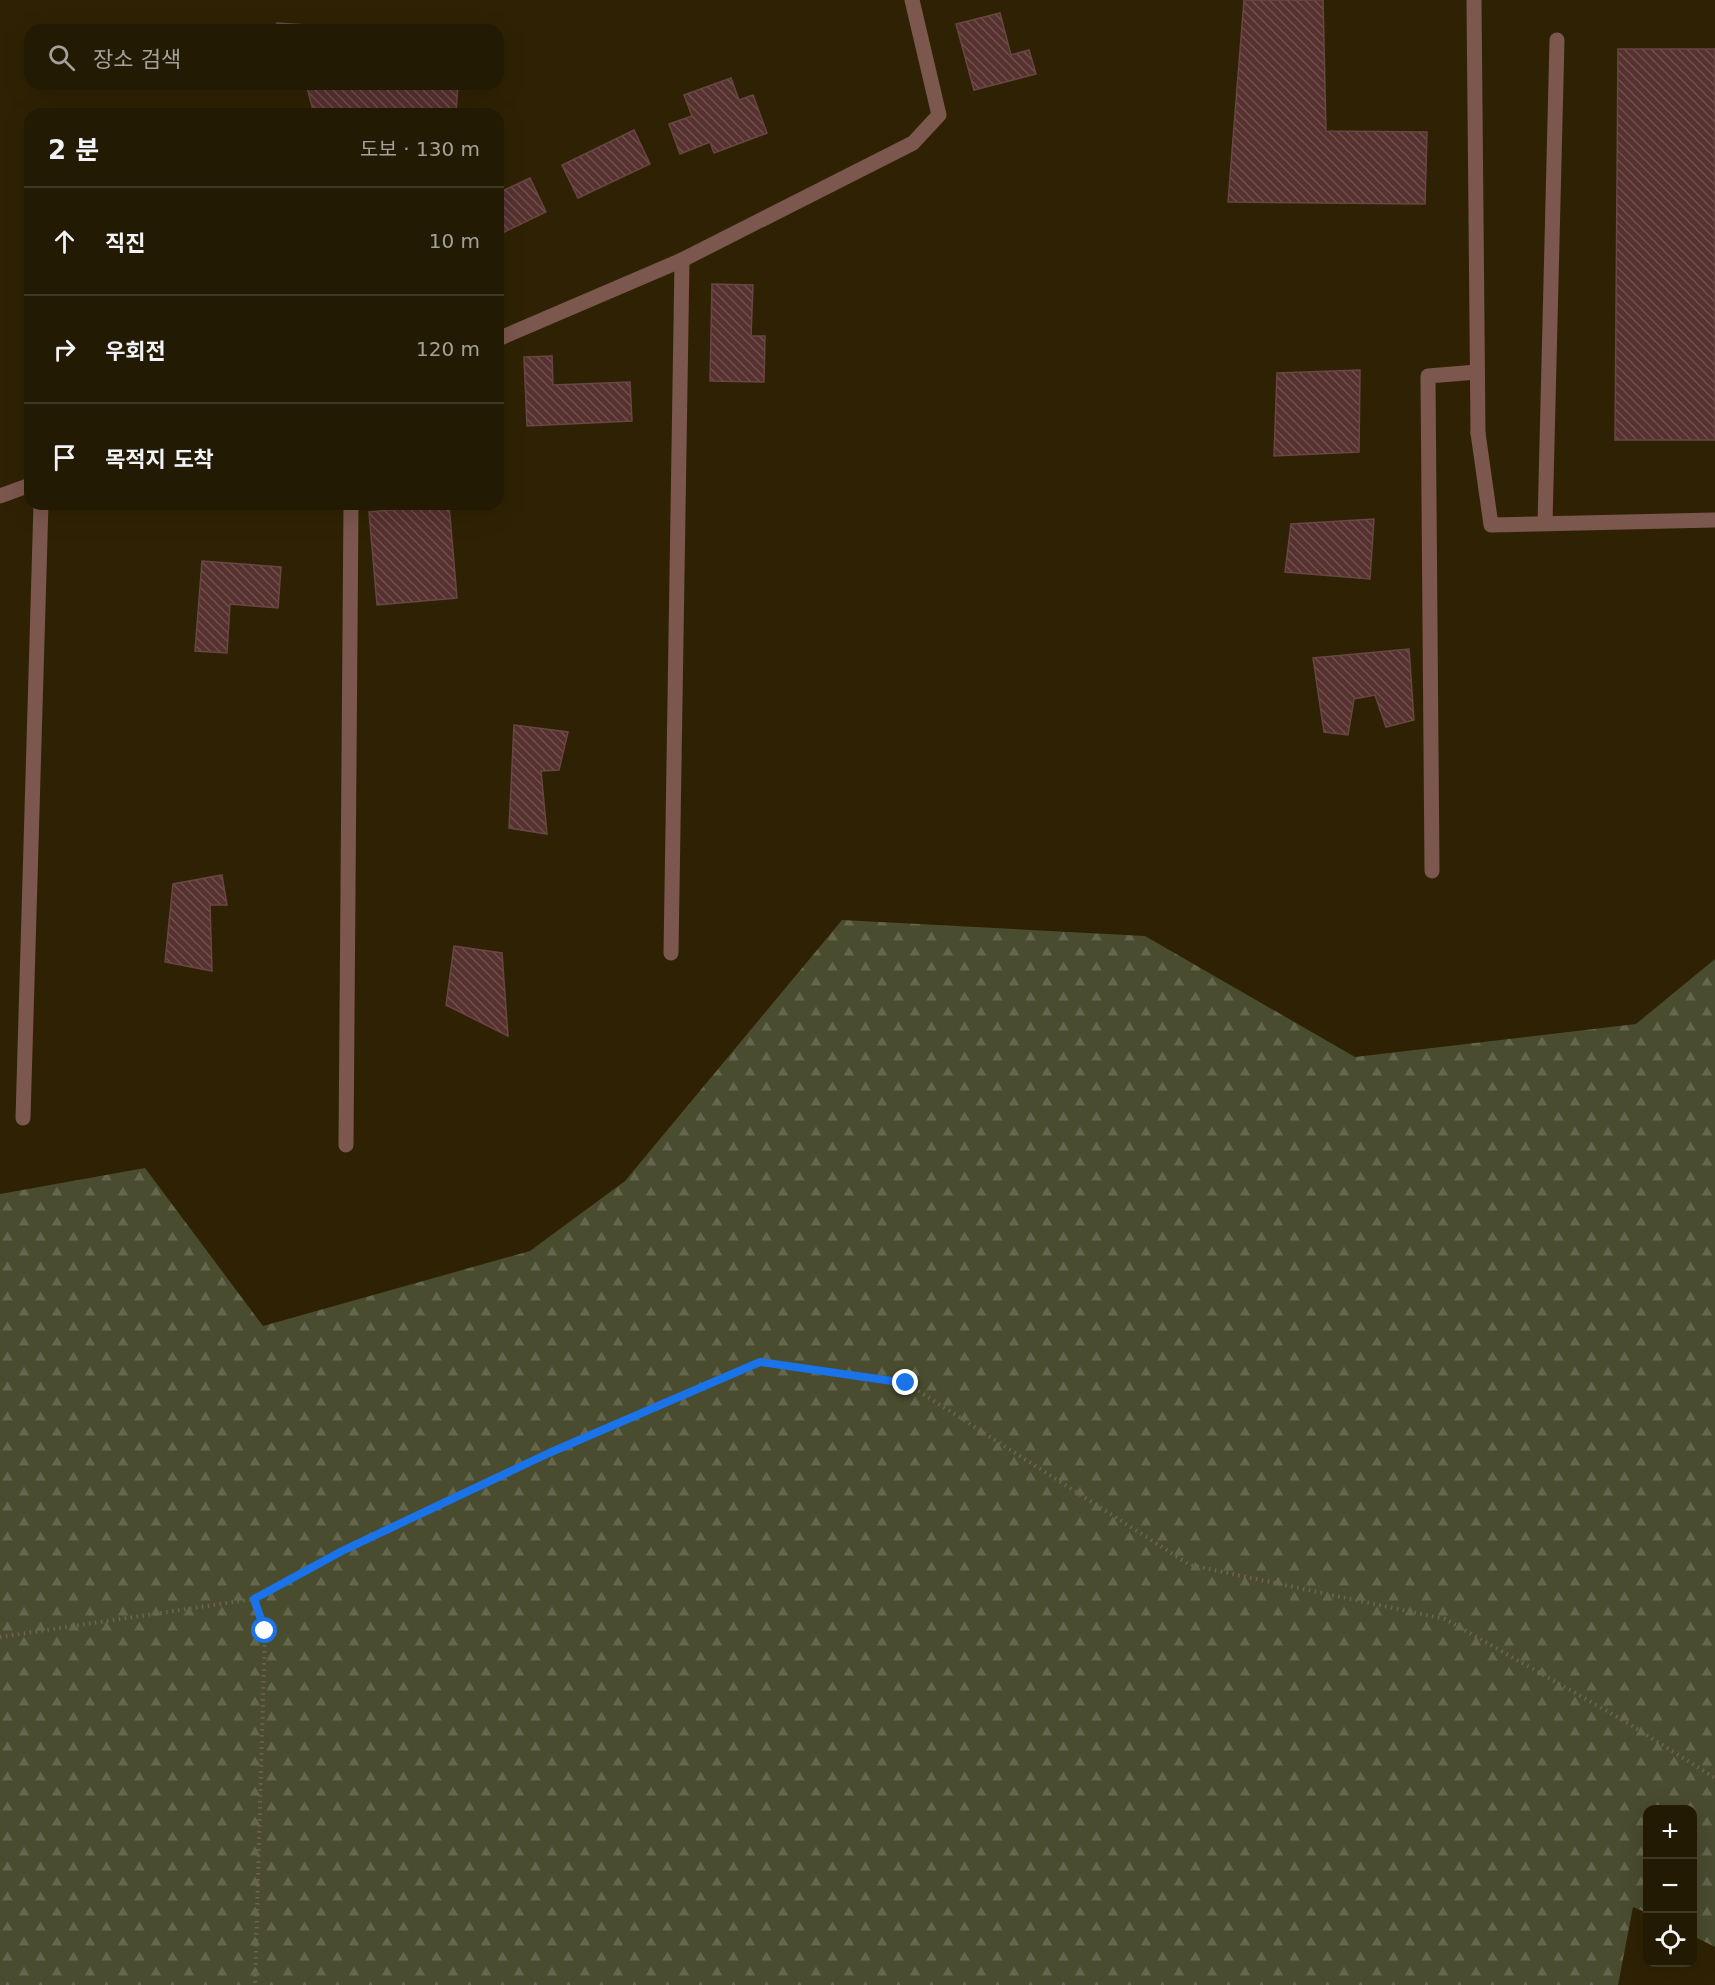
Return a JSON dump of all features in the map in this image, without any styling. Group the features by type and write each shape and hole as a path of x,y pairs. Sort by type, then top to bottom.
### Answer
{"street":[{"path":"504,336 682,260 913,143 939,115 912,0"},
{"path":"1474,0 1478,434 1491,525 1715,520"},
{"path":"1545,524 1557,40"},
{"path":"670,953 682,260"},
{"path":"1432,871 1428,376 1477,372"},
{"path":"0,496 24,487"},
{"path":"23,1118 41,510"},
{"path":"346,1145 351,510"}],"path":[{"path":"0,1637 254,1599 342,1551 538,1458 760,1362 906,1383 1190,1565 1445,1619 1626,1722 1715,1778"},
{"path":"254,1599 265,1631 255,1985"}],"green space":[{"path":"842,920 1145,936 1355,1057 1636,1024 1715,959 1715,1947 1697,1938 1697,1805 1643,1805 1643,1911 1633,1907 1618,1985 0,1985 0,1194 145,1168 263,1326 530,1251 625,1181"}],"building":[{"path":"1244,0 1323,0 1326,131 1427,132 1425,204 1228,202"},
{"path":"1000,13 1011,55 1029,50 1036,74 974,90 956,24"},
{"path":"1618,49 1715,49 1715,440 1615,440"},
{"path":"731,78 739,100 753,95 767,133 714,153 710,142 680,154 669,124 692,116 684,95"},
{"path":"308,90 458,90 456,108 312,108"},
{"path":"634,130 650,164 578,198 562,165"},
{"path":"530,178 546,212 504,232 504,190"},
{"path":"712,284 753,285 751,336 765,336 764,382 710,381"},
{"path":"552,356 553,385 630,382 632,421 527,426 524,357"},
{"path":"1360,370 1359,452 1274,456 1277,373"},
{"path":"449,510 457,598 377,605 369,512"},
{"path":"1374,519 1370,579 1285,572 1291,524"},
{"path":"202,561 281,567 278,608 230,604 227,653 195,651"},
{"path":"1409,649 1414,720 1386,727 1375,695 1354,699 1348,735 1324,732 1313,658"},
{"path":"514,725 568,732 559,770 541,771 547,834 509,828"},
{"path":"222,875 227,905 210,905 212,971 165,962 173,884"},
{"path":"454,946 502,953 508,1036 446,1005"}],"route":[{"path":"265,1631 254,1599 342,1551 549,1453 760,1362 906,1383"}]}
